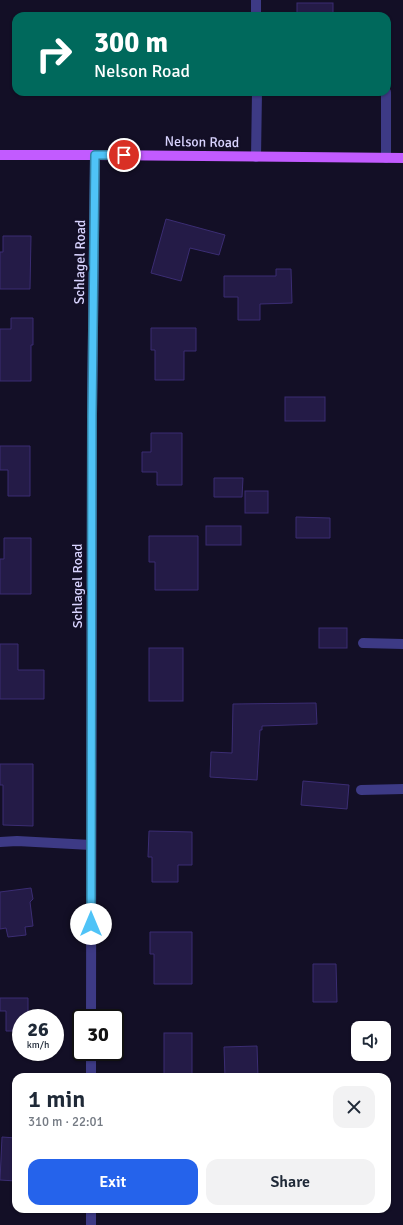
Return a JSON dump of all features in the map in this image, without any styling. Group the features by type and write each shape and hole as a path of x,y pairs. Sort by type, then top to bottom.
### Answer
{"main road":[{"name":"Nelson Road","path":"0,155 403,158"}],"street":[{"path":"256,0 256,12"},
{"path":"256,157 257,96"},
{"path":"386,96 386,158"},
{"name":"Schlagel Road","path":"91,1009 92,416 95,155"},
{"path":"364,643 403,644"},
{"path":"362,790 403,789"},
{"path":"0,842 17,841 91,845"},
{"path":"91,1061 91,1073"},
{"path":"91,1213 91,1225"}],"building":[{"path":"297,3 333,3 333,12 297,12"},
{"path":"166,219 225,235 219,255 190,248 181,281 151,273"},
{"path":"3,236 31,236 30,289 0,289 0,252 3,252"},
{"path":"276,269 291,269 292,303 260,304 260,320 238,320 238,297 224,297 224,276 276,276"},
{"path":"11,318 33,318 31,381 0,381 0,329 11,329"},
{"path":"151,328 196,328 196,351 184,351 184,380 155,380 155,350 151,350"},
{"path":"285,397 325,397 325,421 285,421"},
{"path":"151,433 182,433 182,485 157,485 157,472 142,472 142,452 151,452"},
{"path":"0,446 30,446 30,496 8,496 8,470 0,470"},
{"path":"214,478 243,478 242,497 214,497"},
{"path":"245,491 268,491 268,513 245,513"},
{"path":"296,517 330,518 330,538 296,538"},
{"path":"206,526 241,526 241,545 206,545"},
{"path":"149,536 198,536 198,590 155,590 155,562 149,562"},
{"path":"4,538 31,538 31,594 0,594 0,559 4,559"},
{"path":"319,628 347,628 347,648 319,648"},
{"path":"0,644 18,644 18,670 44,670 44,699 0,699"},
{"path":"149,648 183,648 183,701 149,701"},
{"path":"316,703 317,724 262,726 262,730 260,730 257,780 210,777 211,752 232,753 233,704"},
{"path":"0,764 33,764 33,826 3,825 3,785 0,785"},
{"path":"303,781 349,785 347,809 301,805"},
{"path":"149,831 192,832 192,865 178,865 178,882 152,882 152,857 148,857"},
{"path":"31,888 33,899 30,902 33,926 25,927 26,935 8,937 6,928 0,929 0,892"},
{"path":"150,932 192,932 192,984 154,984 154,954 150,954"},
{"path":"313,964 336,964 337,1002 313,1002"},
{"path":"0,998 28,998 28,1009 12,1009 12,1031 6,1031 6,1011 0,1011"},
{"path":"164,1033 192,1033 192,1073 164,1073"},
{"path":"257,1046 258,1073 225,1073 224,1047"},
{"path":"2,1137 12,1138 12,1181 0,1180"}],"route":[{"path":"91,924 92,416 95,155 124,155"}]}
